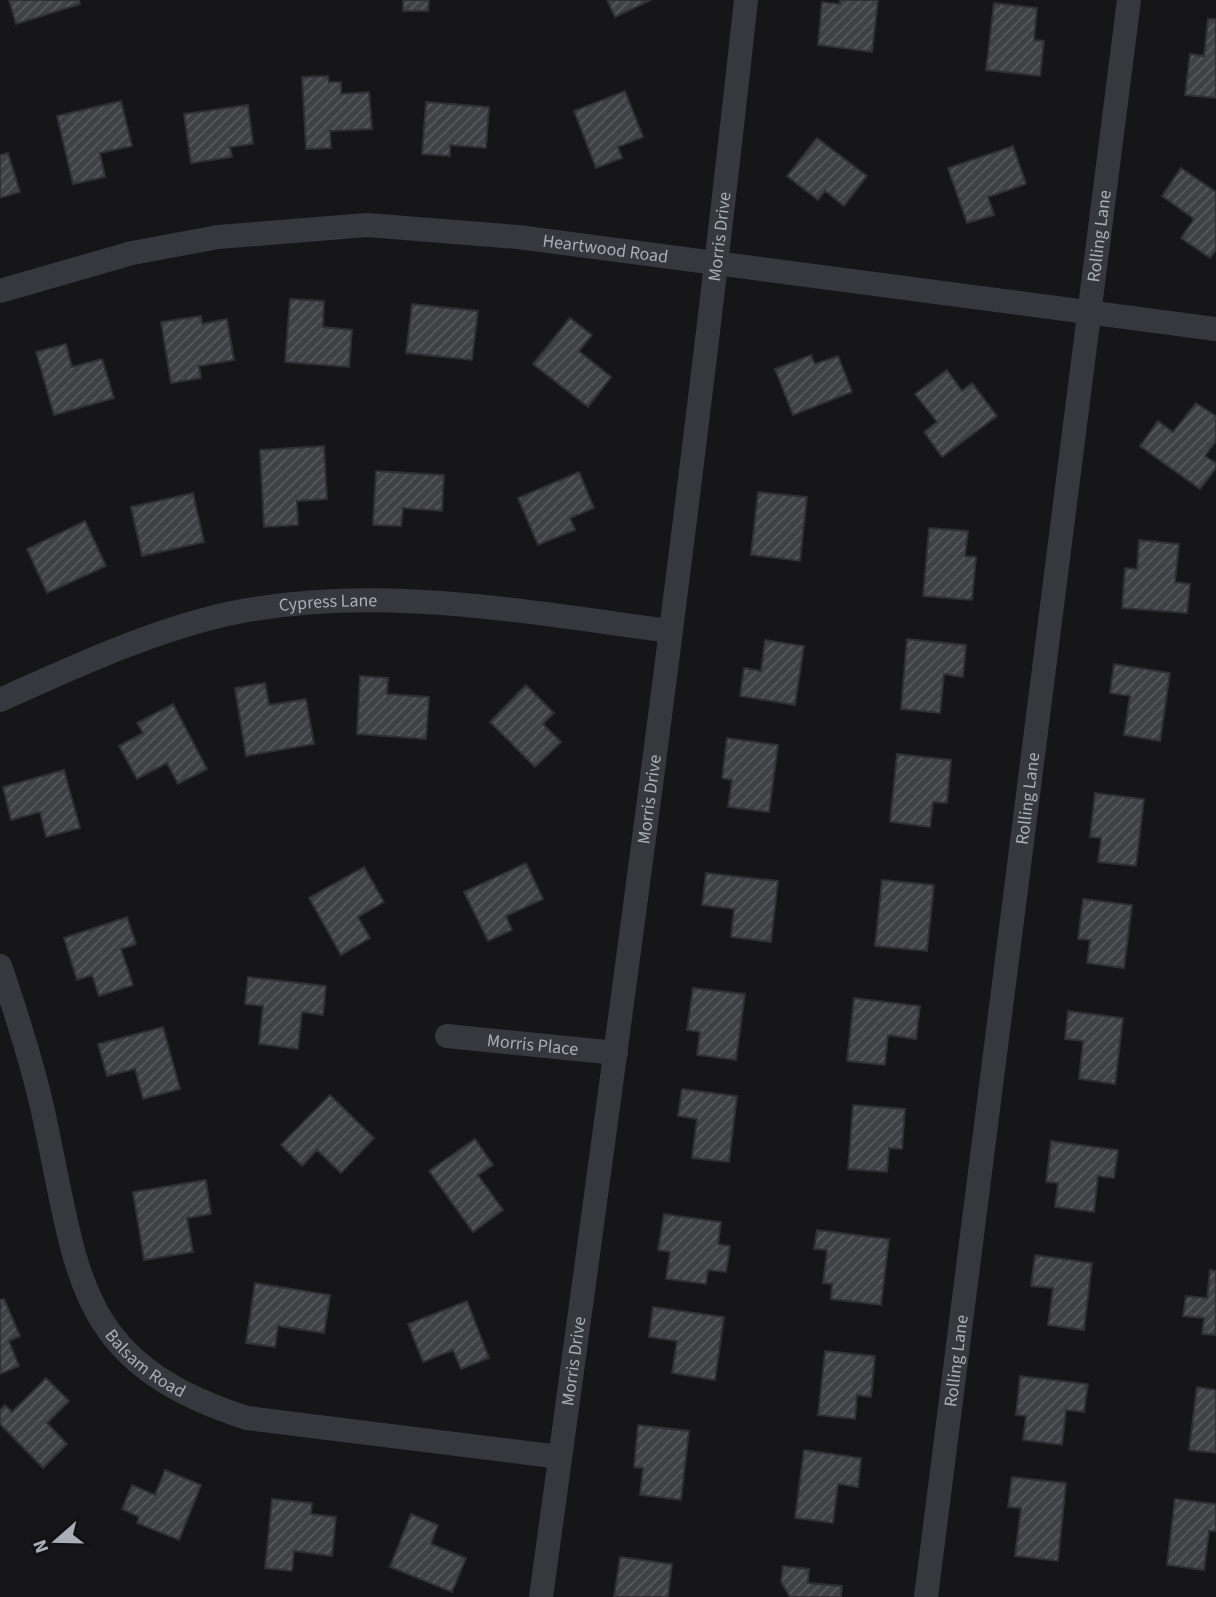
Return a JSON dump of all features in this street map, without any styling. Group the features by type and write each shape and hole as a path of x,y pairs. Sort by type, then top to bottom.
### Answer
{"street":[{"name":"Morris Drive","path":"541,1597 671,631 717,264 746,0"},
{"name":"Rolling Lane","path":"926,1597 1129,0"},
{"name":"Heartwood Road","path":"0,291 132,253 218,237 367,225 518,237 1090,315 1216,329"},
{"name":"Cypress Lane","path":"0,700 97,656 222,615 289,605 355,599 474,605 671,631"},
{"name":"Balsam Road","path":"0,966 33,1063 75,1265 93,1308 132,1359 166,1384 203,1404 247,1418 560,1457"},
{"name":"Morris Place","path":"447,1036 616,1053"}],"building":[{"path":"9,0 79,0 80,4 16,24"},
{"path":"403,0 429,0 428,11 403,11"},
{"path":"607,0 651,0 615,17"},
{"path":"840,0 878,0 872,52 818,45 822,2 840,4"},
{"path":"994,3 1037,8 1034,40 1044,41 1040,76 986,70"},
{"path":"1208,19 1216,19 1216,98 1185,95 1190,54 1204,56"},
{"path":"328,76 329,82 341,82 341,94 369,92 372,129 330,131 331,148 306,149 302,77"},
{"path":"625,91 643,137 618,147 622,158 596,168 574,111"},
{"path":"121,101 132,146 100,153 105,177 73,184 57,116"},
{"path":"426,102 489,107 486,148 450,145 450,156 422,154"},
{"path":"248,105 253,144 230,147 232,157 191,163 184,114"},
{"path":"817,138 867,176 844,206 825,191 818,200 787,176"},
{"path":"1013,146 1026,184 988,197 994,215 967,223 948,168"},
{"path":"8,153 20,192 0,198 0,155"},
{"path":"1181,168 1216,192 1216,250 1210,258 1181,238 1194,219 1162,196"},
{"path":"290,299 324,301 323,327 352,330 349,367 285,362"},
{"path":"412,304 478,311 472,360 406,353"},
{"path":"201,316 202,324 227,319 234,360 199,366 201,378 171,383 161,322"},
{"path":"570,318 592,335 579,351 611,377 588,407 533,364"},
{"path":"66,344 72,367 102,359 114,398 54,415 36,352"},
{"path":"811,355 815,364 838,356 852,392 793,415 775,369"},
{"path":"947,370 962,391 972,383 997,416 942,457 924,432 937,422 915,394"},
{"path":"1196,403 1216,416 1216,441 1205,456 1216,463 1216,468 1200,489 1140,446 1158,421 1173,432"},
{"path":"324,446 327,499 297,501 298,525 264,527 260,450"},
{"path":"376,471 444,475 442,511 403,508 401,526 373,525"},
{"path":"579,472 594,508 570,518 575,530 538,545 518,498"},
{"path":"758,492 807,497 800,561 751,555"},
{"path":"193,493 204,542 142,556 131,507"},
{"path":"85,521 106,566 47,593 27,549"},
{"path":"929,528 968,531 965,556 976,557 972,600 923,596"},
{"path":"1139,540 1179,544 1175,582 1190,584 1187,613 1122,608 1125,568 1137,569"},
{"path":"907,639 966,645 963,677 944,674 940,713 901,709"},
{"path":"765,640 804,646 795,705 740,696 744,668 761,671"},
{"path":"1114,664 1170,673 1160,741 1124,735 1130,696 1110,693"},
{"path":"360,676 388,678 387,694 429,697 426,739 357,734"},
{"path":"265,683 269,705 306,699 314,744 246,756 235,688"},
{"path":"526,685 554,713 543,724 561,742 535,767 490,722"},
{"path":"173,704 207,769 178,784 167,763 137,779 119,746 143,733 137,723"},
{"path":"727,738 778,745 769,812 728,807 732,780 722,778"},
{"path":"897,754 951,760 947,803 933,802 930,827 890,822"},
{"path":"64,770 80,828 46,837 40,812 11,820 3,787"},
{"path":"1095,793 1144,799 1136,866 1098,862 1101,838 1090,837"},
{"path":"526,863 543,899 506,916 512,930 488,941 464,892"},
{"path":"364,867 384,902 358,917 370,938 341,955 309,898"},
{"path":"706,873 778,881 771,942 731,937 734,909 702,905"},
{"path":"882,880 934,885 927,951 875,946"},
{"path":"1083,899 1132,905 1124,968 1087,963 1090,940 1078,939"},
{"path":"127,917 136,944 121,949 133,985 99,996 92,975 77,980 64,938"},
{"path":"248,977 326,986 323,1015 302,1012 298,1049 259,1044 263,1006 245,1004"},
{"path":"693,988 745,994 736,1060 697,1055 700,1032 687,1030"},
{"path":"854,998 920,1006 916,1039 888,1035 885,1065 847,1061"},
{"path":"1068,1011 1123,1018 1115,1084 1079,1079 1083,1041 1065,1039"},
{"path":"163,1027 180,1089 143,1099 135,1069 107,1076 98,1044"},
{"path":"682,1089 737,1096 729,1162 692,1158 697,1119 678,1116"},
{"path":"330,1095 374,1138 341,1173 317,1150 302,1166 281,1145"},
{"path":"853,1105 905,1109 902,1149 889,1148 887,1172 848,1169"},
{"path":"475,1139 493,1165 478,1175 503,1210 473,1232 429,1171"},
{"path":"1051,1141 1118,1150 1114,1178 1098,1176 1094,1212 1055,1207 1058,1183 1046,1182"},
{"path":"206,1180 211,1214 187,1218 193,1252 144,1260 133,1192"},
{"path":"664,1214 721,1222 718,1244 730,1246 726,1272 708,1270 706,1284 666,1279 670,1252 658,1250"},
{"path":"817,1230 889,1239 881,1305 831,1299 832,1284 823,1283 827,1250 814,1249"},
{"path":"1035,1255 1092,1263 1084,1330 1048,1325 1053,1288 1031,1286"},
{"path":"1210,1270 1216,1271 1216,1335 1202,1334 1204,1318 1183,1316 1186,1296 1207,1298"},
{"path":"255,1283 330,1295 324,1333 278,1326 275,1347 246,1343"},
{"path":"4,1299 20,1336 9,1341 19,1366 0,1374 0,1300"},
{"path":"467,1301 489,1358 461,1369 453,1350 423,1362 408,1324"},
{"path":"653,1307 724,1317 715,1380 672,1373 677,1341 649,1337"},
{"path":"825,1351 875,1356 871,1397 857,1395 855,1419 818,1415"},
{"path":"1020,1376 1088,1384 1084,1412 1066,1410 1062,1445 1023,1440 1026,1416 1016,1415"},
{"path":"46,1378 69,1401 47,1423 67,1444 43,1468 0,1424 0,1410 5,1405 12,1412"},
{"path":"1197,1387 1216,1390 1216,1453 1189,1450"},
{"path":"638,1425 689,1431 681,1500 640,1495 643,1468 634,1467"},
{"path":"804,1450 861,1458 858,1487 838,1484 833,1523 795,1518"},
{"path":"165,1470 201,1485 179,1540 137,1523 139,1517 122,1509 132,1485 155,1495"},
{"path":"1012,1477 1066,1483 1058,1561 1015,1556 1021,1508 1008,1507"},
{"path":"272,1499 312,1503 311,1514 336,1517 332,1556 294,1551 292,1571 265,1568"},
{"path":"1175,1499 1216,1504 1216,1531 1209,1531 1204,1570 1167,1565"},
{"path":"411,1514 438,1525 431,1544 466,1558 452,1592 390,1567"},
{"path":"620,1557 672,1564 668,1597 614,1597"},
{"path":"783,1566 809,1569 808,1583 842,1586 841,1597 790,1597 781,1582"}]}
